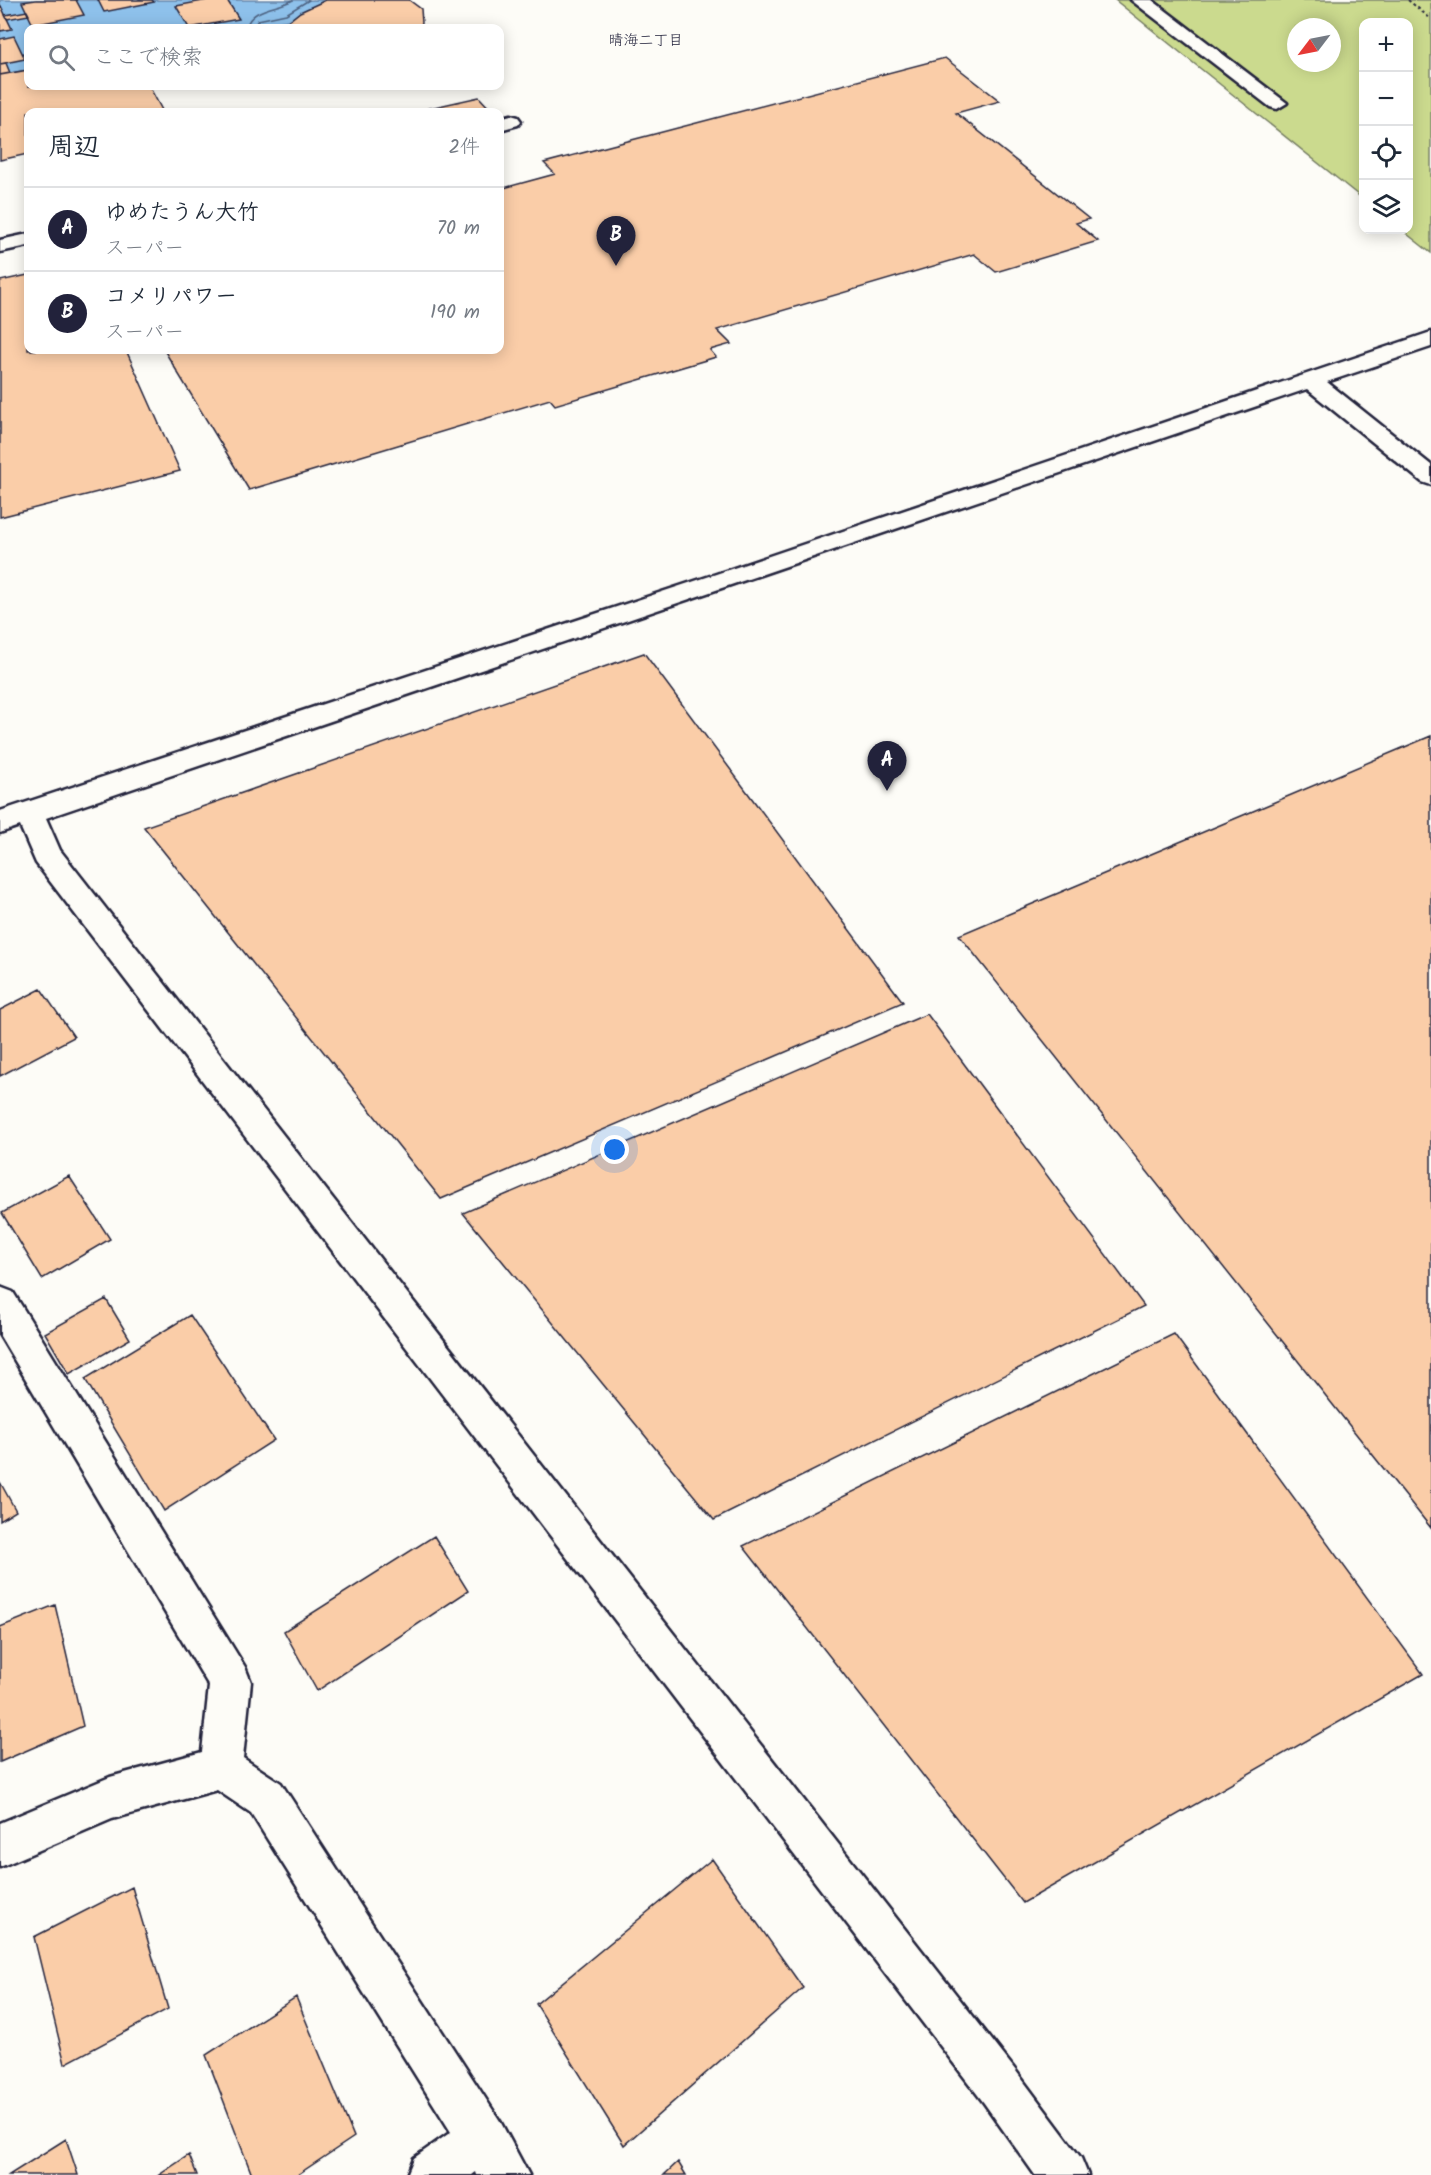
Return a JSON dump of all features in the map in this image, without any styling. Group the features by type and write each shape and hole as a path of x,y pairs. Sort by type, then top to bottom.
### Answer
{"street":[{"path":"1140,0 1277,103"},
{"path":"0,246 24,241"},
{"path":"1064,2175 1000,2087 47,855 14,817 714,584 1431,339"},
{"path":"1310,380 1431,477"},
{"path":"0,1303 230,1682 221,1767"},
{"path":"0,1845 110,1797 221,1767 266,1798 494,2157 431,2175"}],"path":[{"path":"1408,0 1431,19"}],"green space":[{"path":"1115,0 1431,0 1431,253 1407,234 1413,234 1413,18 1359,18 1359,196"}],"water":[{"path":"0,0 326,0 289,20 267,24 24,24 24,71 0,75"}],"building":[{"path":"76,0 84,15 33,24 22,2"},
{"path":"98,0 152,0 154,2 104,12"},
{"path":"208,0 227,0 239,19 211,24 187,24 176,6"},
{"path":"326,0 409,0 421,9 422,23 285,24 300,12"},
{"path":"1,6 12,29 0,31"},
{"path":"27,11 29,15 7,19 5,15"},
{"path":"14,36 24,59 0,64 0,39"},
{"path":"945,58 1000,101 956,113 1089,219 1076,223 1098,241 996,272 974,254 717,330 731,344 710,350 716,357 555,405 550,399 249,490 166,354 504,354 504,188 555,174 544,163"},
{"path":"6,63 10,73 0,75 0,64"},
{"path":"24,71 24,90 151,90 161,108 24,108 24,155 0,160 0,75"},
{"path":"479,97 489,108 430,108"},
{"path":"24,276 24,354 128,354 180,471 0,517 0,281"},
{"path":"644,653 903,1002 441,1199 144,827"},
{"path":"1431,736 1431,1528 959,935"},
{"path":"41,989 74,1037 0,1076 0,1010"},
{"path":"927,1014 1144,1306 714,1520 463,1213"},
{"path":"69,1176 110,1239 42,1279 2,1213"},
{"path":"106,1299 130,1339 69,1374 45,1333"},
{"path":"190,1315 274,1440 164,1511 85,1379"},
{"path":"1174,1334 1423,1674 1023,1903 743,1546"},
{"path":"0,1482 16,1511 0,1521"},
{"path":"434,1536 468,1591 317,1691 284,1631"},
{"path":"55,1605 83,1726 0,1762 0,1627"},
{"path":"712,1859 803,1988 624,2145 536,2004"},
{"path":"132,1887 168,2009 65,2064 34,1937"},
{"path":"296,1997 354,2137 297,2175 252,2175 206,2055"},
{"path":"66,2139 78,2175 9,2175"},
{"path":"189,2155 197,2175 159,2175"},
{"path":"678,2162 686,2175 664,2175"}],"place":[{"name":"コメリパワー","path":"616,266"},
{"name":"ゆめたうん大竹","path":"887,791"}],"district":[{"name":"晴海二丁目","path":"646,41"}]}
